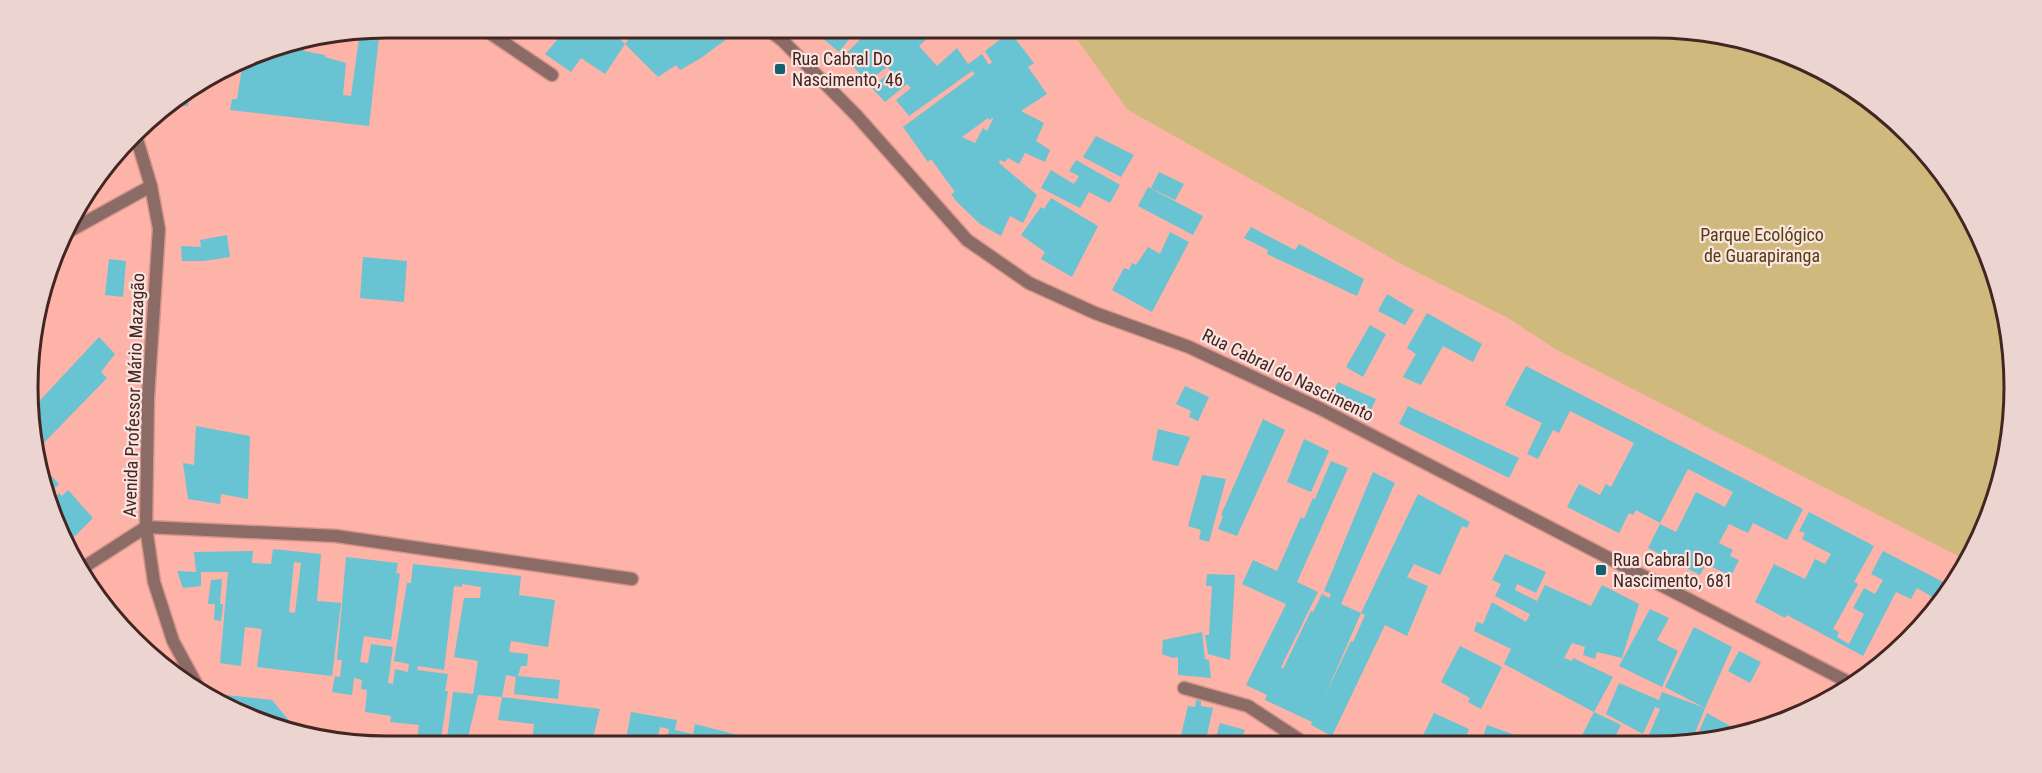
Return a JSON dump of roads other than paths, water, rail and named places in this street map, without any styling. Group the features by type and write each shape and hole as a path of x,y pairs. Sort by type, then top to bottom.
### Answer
{"street":[{"path":"497,38 552,75"},
{"name":"Rua Cabral do Nascimento","path":"779,38 857,116 967,240 1029,283 1095,313 1189,347 1321,409 1844,680"},
{"name":"Avenida Professor Mário Mazagão","path":"138,142 151,186 159,229 148,398 146,527 154,582 173,641 192,676"},
{"path":"76,227 151,186"},
{"path":"87,565 146,527 336,536 632,579"},
{"path":"1184,688 1248,706 1294,736"}],"place":[{"name":"Rua Cabral Do Nascimento, 46","path":"780,69"},
{"name":"Rua Cabral Do Nascimento, 681","path":"1601,570"}],"park label":[{"name":"Parque Ecológico de Guarapiranga","path":"1762,245"}]}
